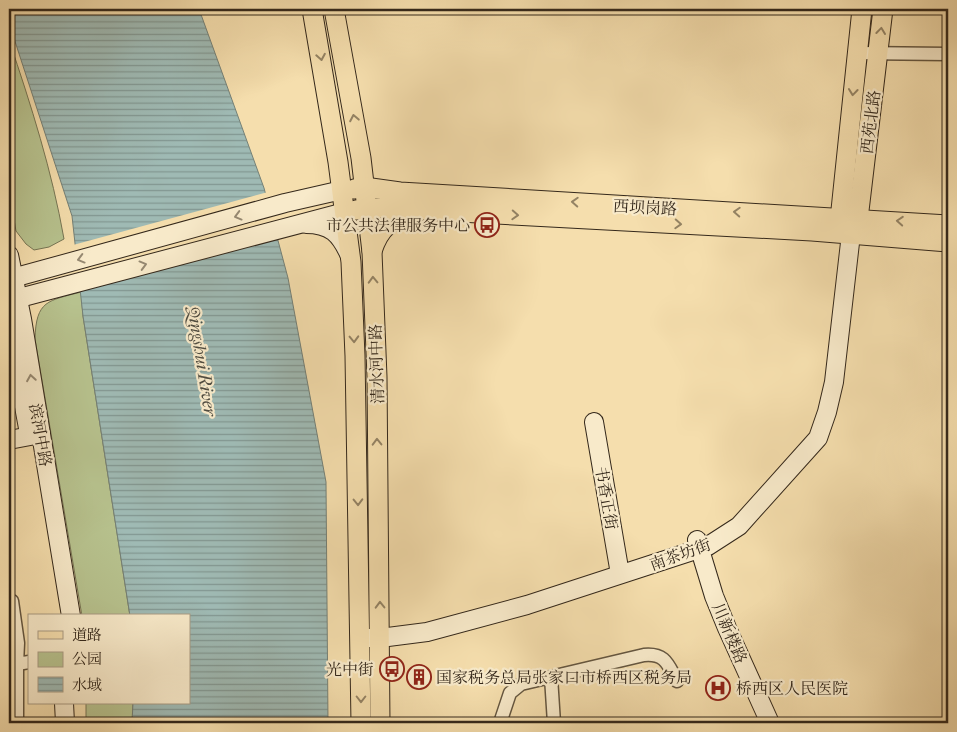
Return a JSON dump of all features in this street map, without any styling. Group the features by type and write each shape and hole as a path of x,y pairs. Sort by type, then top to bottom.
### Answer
{"main road":[{"name":"清水河中路","path":"312,9 338,162 355,200 372,252 376,377 380,723"},
{"name":"清水河中路","path":"334,9 361,158 350,256 355,356 362,723"},
{"name":"西苑北路","path":"847,226 862,9"},
{"name":"西苑北路","path":"847,226 878,53 882,9"},
{"path":"361,158 365,170 370,176 381,185 400,192"},
{"path":"318,196 333,182 338,162"},
{"name":"西坝岗路","path":"355,200 400,192 847,226 948,242"},
{"path":"11,278 285,203 318,196 355,200"},
{"path":"13,297 62,287 292,225 355,200"},
{"name":"西坝岗路","path":"355,200 422,210 847,226 948,224"},
{"path":"372,252 376,240 387,224 402,216 422,210"},
{"path":"292,225 318,224 328,228 338,235 350,256"},
{"name":"南茶坊街","path":"361,633 427,632 527,605 619,570 692,546 722,526 780,469 811,433 820,412 847,226"},
{"name":"滨河中路","path":"9,255 13,297 35,435 59,614"},
{"name":"滨河中路","path":"9,326 35,435 71,614"},
{"name":"书香正街","path":"594,422 619,570"},
{"path":"9,440 35,435"},
{"name":"川新楼路","path":"692,546 716,631 757,723"},
{"name":"川新楼路","path":"692,546 770,723"},
{"path":"64,704 65,723"},
{"path":"76,704 76,723"}],"street":[{"path":"858,53 948,54"},
{"path":"12,601 18,643 18,663 13,705 17,723"},
{"path":"500,723 510,693 515,687 551,677 650,654 664,659 677,681"},
{"path":"551,677 554,723"}],"green space":[{"path":"9,40 40,138 64,239 49,247 34,250 26,244 16,231 9,191"},
{"path":"81,292 83,316 130,614 82,614 35,339 38,316 41,309 46,304"},
{"path":"86,704 133,704 132,723 86,723"}],"water":[{"name":"Qingshui River","path":"9,9 199,9 264,188 288,278 326,482 328,723 132,723 133,704 190,704 190,614 130,614 83,316 72,216 9,23"}],"pier":[{"path":"268,192 280,239 78,292 73,245"}],"place":[{"name":"市公共法律服务中心","path":"487,225"},
{"name":"光中街","path":"392,669"},
{"name":"国家税务总局张家口市桥西区税务局","path":"419,677"},
{"name":"桥西区人民医院","path":"718,688"}]}
